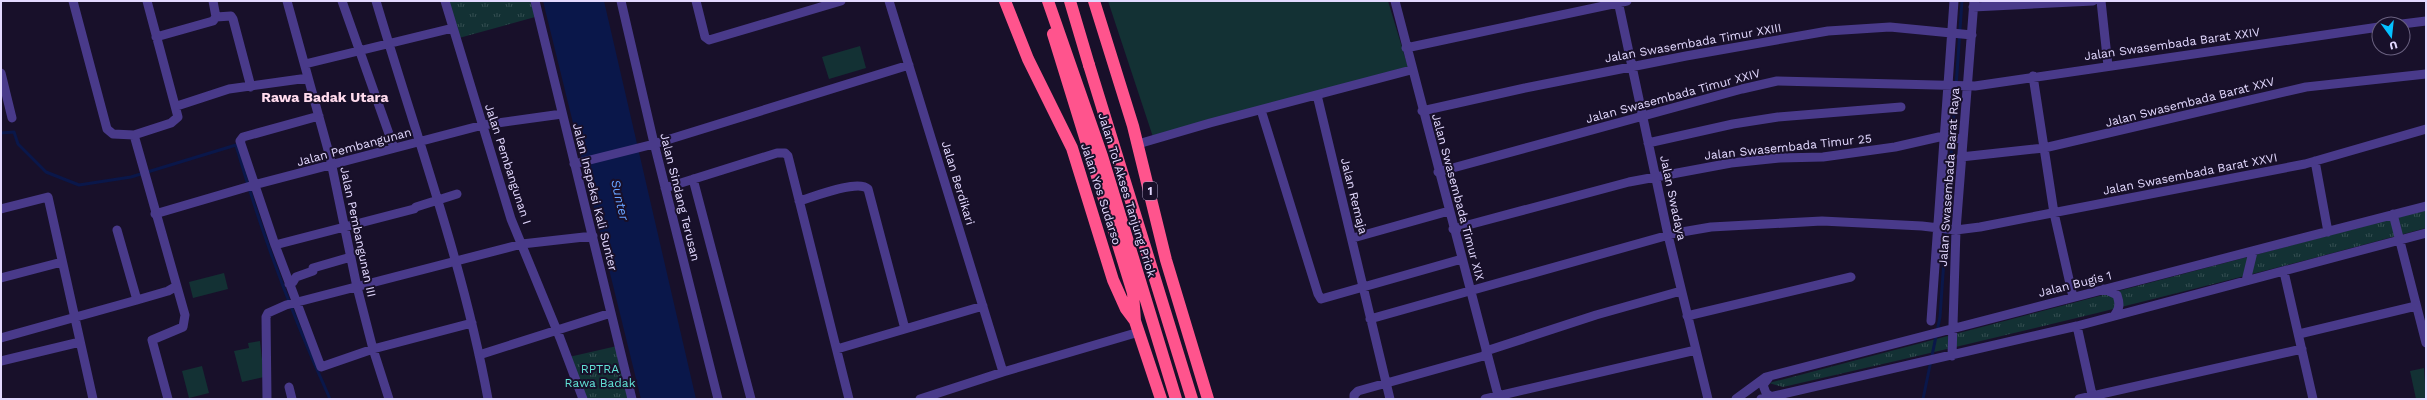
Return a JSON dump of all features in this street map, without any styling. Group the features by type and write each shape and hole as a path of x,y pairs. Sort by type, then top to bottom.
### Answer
{"highway":[{"name":"Jalan Yos Sudarso","path":"1005,1 1028,59 1072,148 1113,280 1126,309 1137,326 1160,395"},
{"name":"Jalan Tol Akses Tanjung Priok","path":"1070,1 1192,399"},
{"name":"1","path":"1094,1 1138,144 1166,260 1208,399"},
{"name":"Jalan Tol Akses Tanjung Priok","path":"1049,5 1068,71 1176,399"},
{"path":"1068,71 1103,198 1132,293 1137,326"},
{"path":"1187,399 1197,392 1203,382"},
{"path":"1160,395 1169,399"}],"street":[{"path":"73,1 107,128 113,134 134,135 171,123 178,117 177,106 147,1"},
{"path":"213,1 216,17"},
{"name":"Jalan Pembangunan III","path":"287,1 332,166 357,287 373,349 389,399"},
{"path":"342,1 358,50 394,148"},
{"path":"376,1 388,44 439,200 472,323 488,399"},
{"name":"Jalan Pembangunan I","path":"445,1 511,219 558,331 583,399"},
{"name":"Jalan Inspeksi Kali Sunter","path":"535,1 562,114 578,163 593,236 632,399"},
{"name":"Jalan Sindang Terusan","path":"622,1 654,144 718,399"},
{"path":"696,1 707,40 841,1"},
{"name":"Jalan Berdikari","path":"889,1 1003,372"},
{"name":"Jalan Swasembada Timur XIX","path":"1395,1 1411,70 1498,397"},
{"path":"1406,48 1621,1"},
{"name":"Jalan Swadaya","path":"1621,1 1632,67 1668,235 1708,399"},
{"path":"1931,321 1951,86 1954,1"},
{"path":"1974,4 2093,1"},
{"path":"2101,1 2108,66"},
{"name":"Jalan Swasembada Barat Raya","path":"1948,356 1961,139 1974,4"},
{"path":"156,36 208,23 216,17 231,16 251,87"},
{"path":"2411,23 2426,21"},
{"name":"Jalan Swasembada Timur XXIII","path":"1422,111 1632,67 1828,32 1890,27 1953,32 1970,35"},
{"path":"305,64 453,28"},
{"name":"Jalan Swasembada Barat XXIV","path":"1966,87 2033,76 2371,28"},
{"path":"578,163 654,144 909,65"},
{"path":"1138,144 1411,70"},
{"path":"1,73 12,118"},
{"name":"Jalan Swasembada Barat XXV","path":"1961,157 2044,148 2288,91 2336,83 2426,74"},
{"path":"2033,76 2054,213 2073,297"},
{"path":"177,106 229,89 308,78"},
{"name":"Jalan Swasembada Timur XXIV","path":"1438,172 1777,81 1966,87"},
{"name":"Jalan Remaja","path":"1317,95 1353,238 1370,319 1385,384 1390,399"},
{"path":"1648,143 1733,124 1901,107"},
{"path":"1261,110 1319,297 1325,298 1462,260"},
{"name":"Jalan Pembangunan","path":"155,214 483,125 562,114"},
{"path":"319,116 243,137 241,146 249,188 275,245 289,284 291,303 321,367 373,349 472,323"},
{"name":"Jalan Swasembada Barat XXVI","path":"1370,319 1668,235 1711,227 1822,221 1955,230 2054,213 2315,161 2426,128"},
{"path":"134,135 155,214 171,263 175,286 185,314 185,324 183,327 153,339 152,342 168,399"},
{"name":"Jalan Swasembada Timur 25","path":"1453,228 1656,177 1731,163 1780,158 1823,156 1895,147 1946,137 1961,139"},
{"path":"665,188 777,153 785,153 790,160 849,399"},
{"path":"2315,161 2328,232"},
{"path":"693,179 751,399"},
{"path":"799,201 848,186 861,185 868,189 905,329"},
{"path":"275,245 414,209 416,207 457,194"},
{"path":"1,209 48,197 80,342 90,398"},
{"name":"Jalan Bugis 1","path":"1736,399 1758,381 1770,376 2426,206"},
{"path":"1353,238 1449,211"},
{"path":"2393,214 2416,306 2423,317 2426,343"},
{"path":"117,230 137,300"},
{"path":"1770,376 1763,385 1766,398 2077,326 2426,233"},
{"path":"267,399 266,317 268,313 291,303 522,244 593,236"},
{"path":"2246,281 2253,252"},
{"path":"289,284 293,282 296,276 313,271 313,268 351,257"},
{"path":"1,278 62,262"},
{"path":"2284,272 2313,399"},
{"path":"1687,316 1851,277"},
{"path":"1,338 168,291 175,286"},
{"path":"2104,289 2117,295 2120,302 2119,310 2114,316"},
{"path":"1354,397 1358,391 1487,353 1596,315 1681,291"},
{"path":"837,349 983,306"},
{"path":"2299,334 2416,306"},
{"path":"479,355 611,313"},
{"path":"920,399 1137,326"},
{"path":"2077,326 2092,398"},
{"path":"1,361 80,342"},
{"path":"2079,399 2092,398 2302,349"},
{"path":"1485,399 1696,350"},
{"path":"289,387 292,399"},
{"path":"950,389 952,399"}],"green space":[{"path":"449,1 531,1 535,17 459,38"},
{"path":"1108,1 1388,1 1408,67 1153,137"},
{"path":"860,46 866,68 829,79 822,57"},
{"path":"2426,210 2426,228 2106,311 1783,387 1769,383"},
{"path":"224,273 228,289 193,298 189,282"},
{"path":"260,341 264,377 242,382 234,351 249,348 248,343"},
{"name":"RPTRA Rawa Badak","path":"617,346 630,399 585,399 569,357"},
{"path":"202,366 209,393 189,398 182,371"},
{"path":"2424,368 2426,399 2416,399 2410,371"}],"water":[{"name":"Sunter","path":"543,1 604,1 696,399 641,399"}],"waterway":[{"path":"1923,399 1940,317 1962,1"},
{"path":"1,133 14,132 18,144 46,172 79,185 131,177 236,145 278,274 330,399"}],"district":[{"name":"Rawa Badak Utara","path":"325,97"}]}
